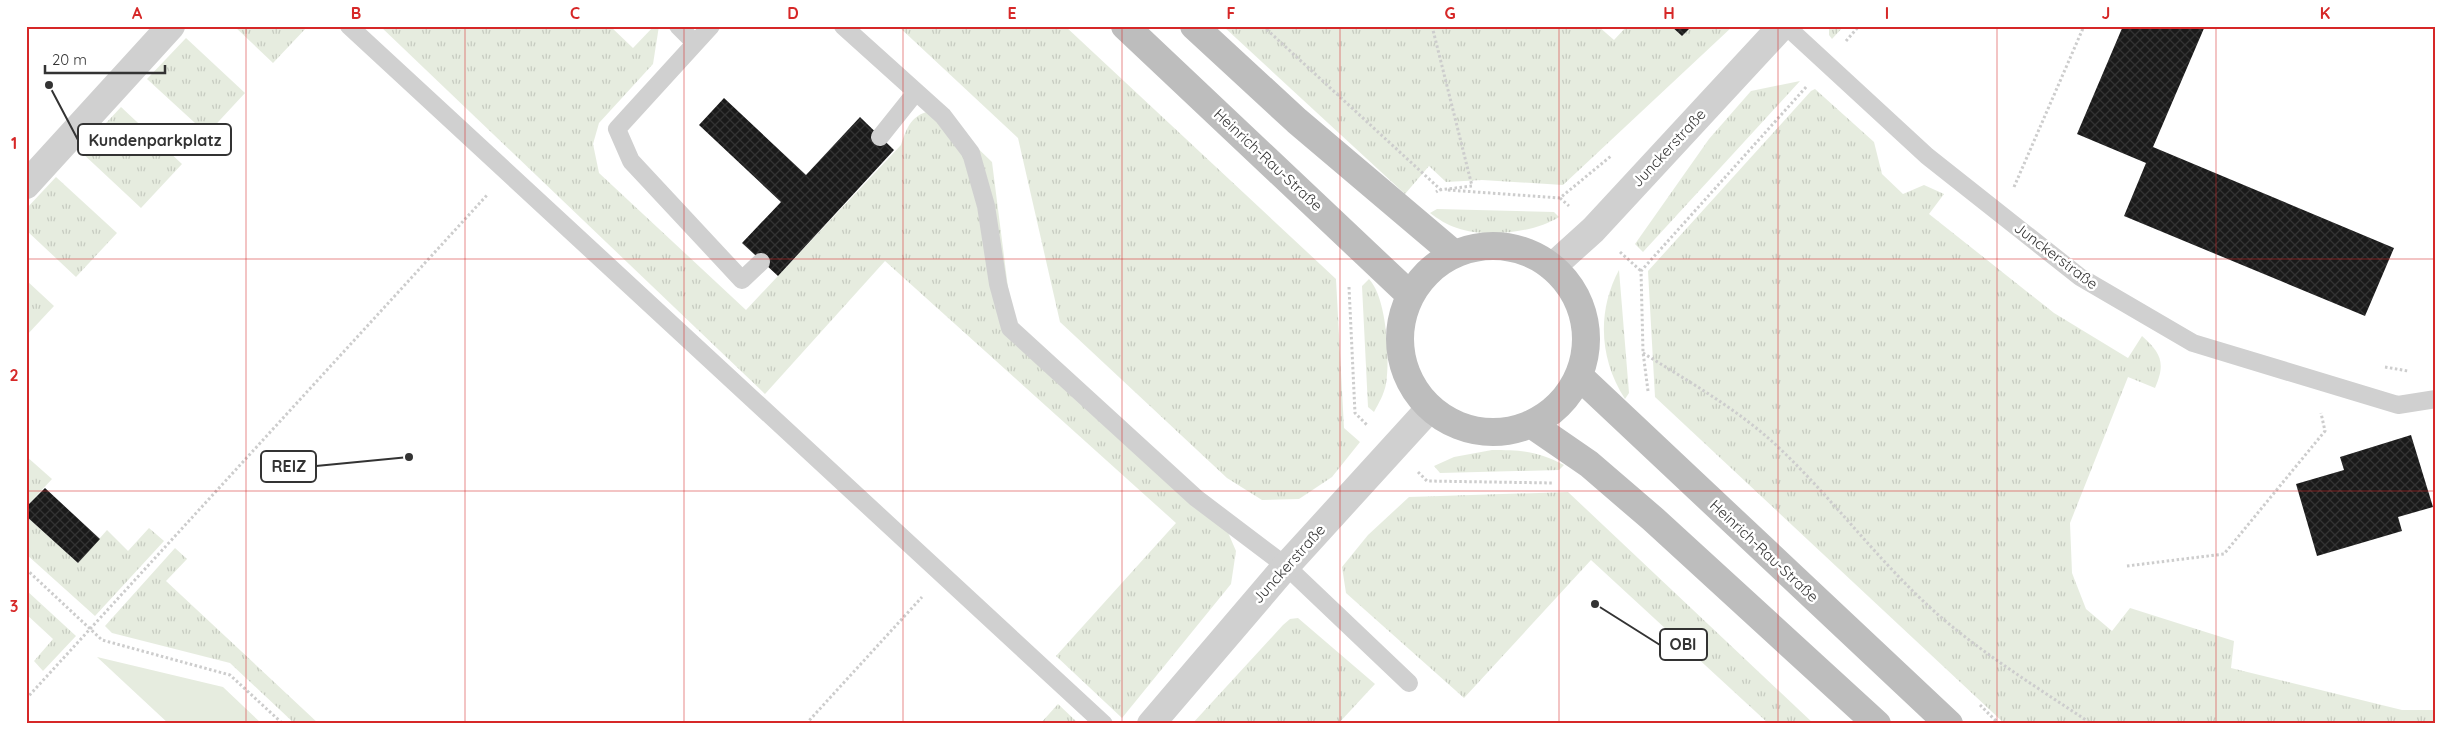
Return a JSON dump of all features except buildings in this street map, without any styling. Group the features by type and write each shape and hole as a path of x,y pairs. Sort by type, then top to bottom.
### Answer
{"main road":[{"name":"Heinrich-Rau-Straße","path":"1125,26 1410,295"},
{"path":"1194,26 1297,121 1454,254"},
{"path":"1501,246 1515,248 1535,256 1552,267 1568,283 1579,303 1585,324 1586,347 1580,377 1558,405 1532,424 1509,431 1484,431 1452,422 1430,408 1415,390 1405,370 1400,348 1403,308 1419,282 1436,265 1454,254 1474,248 1501,246"},
{"name":"Heinrich-Rau-Straße","path":"1580,377 1949,724"},
{"path":"1532,424 1589,464 1646,513 1877,724"}],"street":[{"path":"26,185 171,26"},
{"name":"Junckerstraße","path":"1552,267 1593,230 1784,26"},
{"name":"Junckerstraße","path":"1151,724 1286,566 1430,408"}],"lane":[{"path":"349,26 1104,724"},
{"path":"678,26 694,42"},
{"path":"711,26 694,42 617,129 631,161 742,280 761,262"},
{"path":"843,26 943,116 972,153 986,206 998,284 1010,328 1196,498 1286,566 1409,683"},
{"name":"Junckerstraße","path":"1784,26 1927,156 2080,277 2193,343 2398,405 2436,399"},
{"path":"880,137 916,92"}],"path":[{"path":"1263,26 1439,190 1560,198 1618,150"},
{"path":"1432,26 1472,186 1439,190"},
{"path":"2014,188 2084,26"},
{"path":"1648,396 1643,352 1641,271 1827,64"},
{"path":"26,699 507,173"},
{"path":"1643,352 1716,399 1776,444 1844,514 1900,579 1950,624 2016,674 2092,724"},
{"path":"2384,367 2412,371"},
{"path":"2127,566 2224,554 2324,431 2315,379"},
{"path":"26,568 102,640 230,674 283,724"},
{"path":"806,724 942,574"},
{"path":"1978,704 2000,724"}],"green space":[{"path":"234,26 308,26 273,63"},
{"path":"380,26 610,26 633,48 654,26 659,26 653,64 599,123 593,144 599,173 746,310 901,145 906,131 913,120 923,113 938,110 992,162 1012,319 1220,514 1236,551 1231,584 1122,718 1056,656 1176,523 885,261 765,394"},
{"path":"898,26 1065,26 1336,279 1344,428 1360,442 1332,477 1299,499 1262,500 1227,478 1060,322 1018,138"},
{"path":"1223,26 1598,26 1614,40 1627,26 1671,26 1682,36 1692,26 1733,26 1563,185 1482,180 1446,182 1429,166 1405,194"},
{"path":"1829,26 1844,26 1832,39 1829,35"},
{"path":"186,38 245,93 207,134 147,79"},
{"path":"1800,81 1643,252 1635,244 1709,139 1751,91"},
{"path":"1815,89 1874,142 1882,174 1903,194 1924,185 1944,194 1929,214 2054,313 2128,358 2142,336 2157,353 2161,365 2155,388 2128,377 2070,523 2072,573 2086,609 2112,631 2130,608 2234,641 2231,668 2402,710 2436,710 2436,724 2005,724 1655,397 1648,271 1811,91"},
{"path":"121,107 182,164 141,208 80,151"},
{"path":"56,177 117,233 76,277 26,230 26,209"},
{"path":"1437,209 1554,212 1559,217 1536,227 1523,230 1481,233 1446,224 1430,213"},
{"path":"1619,270 1629,393 1625,399 1616,384 1610,368 1604,335 1604,318 1607,302"},
{"path":"1369,279 1380,300 1386,329 1388,360 1386,384 1383,395 1374,412 1368,407 1362,286"},
{"path":"26,280 54,306 26,336"},
{"path":"1492,450 1529,452 1564,465 1559,470 1440,473 1434,466 1454,457"},
{"path":"26,456 52,479 26,507"},
{"path":"1568,492 1814,724 1769,724 1591,560 1464,698 1346,593 1342,567 1368,535 1409,497"},
{"path":"26,516 78,563 107,530 128,551 149,528 164,541 95,616 26,554"},
{"path":"175,548 187,559 166,581 319,724 295,724 230,663 112,633 105,626"},
{"path":"26,590 76,636 43,671 34,661 53,639 26,614"},
{"path":"1298,618 1375,684 1338,724 1192,724 1283,625 1290,619"},
{"path":"97,657 223,687 262,724 169,724"},
{"path":"1058,704 1079,724 1040,724"}],"place":[{"name":"Kundenparkplatz","path":"49,85"},
{"name":"REIZ","path":"409,457"},
{"name":"OBI","path":"1595,604"}]}
